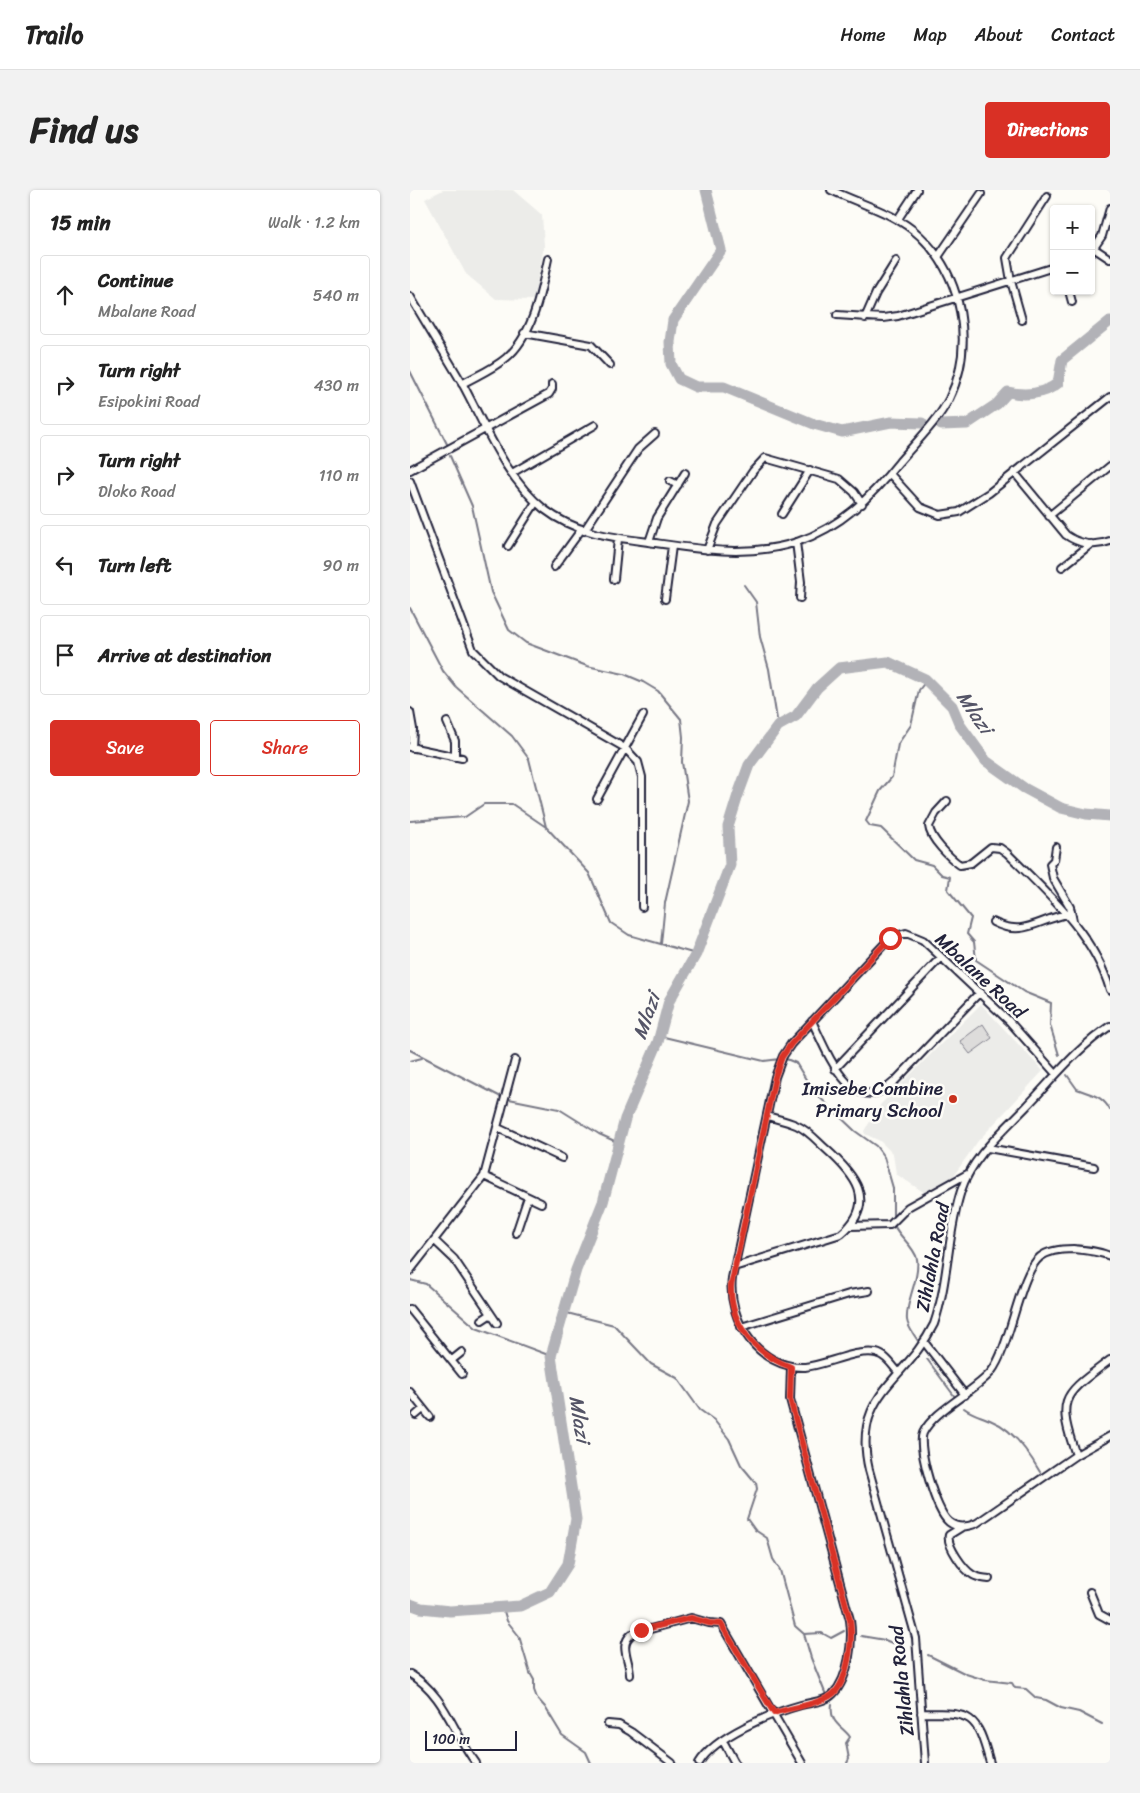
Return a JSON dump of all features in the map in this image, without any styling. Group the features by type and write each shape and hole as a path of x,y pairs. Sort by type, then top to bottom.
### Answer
{"street":[{"path":"410,296 512,473 536,502 559,519 582,530 618,538 707,550 759,551 796,542 830,527 862,504 890,474 935,420 949,399 961,363 963,340 958,297 938,257 921,237 898,219 847,193 831,190"},
{"path":"898,219 917,190"},
{"path":"938,257 981,194"},
{"path":"1022,320 1010,281 1007,262 1009,254 1047,196"},
{"path":"1095,245 1110,208"},
{"path":"1095,251 1110,259"},
{"path":"462,384 505,359 524,333 539,302 548,259"},
{"path":"865,318 876,292 896,261"},
{"path":"837,315 865,318 898,316 1050,268"},
{"path":"1070,295 1072,302"},
{"path":"524,333 591,344 610,365"},
{"path":"410,470 549,394 552,384"},
{"path":"890,474 920,507 933,514 946,515 959,512 971,506 1110,397"},
{"path":"512,473 595,425"},
{"path":"554,567 638,449 655,434"},
{"path":"707,550 717,524 762,460 767,458 839,479 854,492 862,504"},
{"path":"1049,516 1110,466"},
{"path":"782,514 810,470"},
{"path":"1014,472 1066,535 1076,541 1091,544 1110,541"},
{"path":"649,542 656,518 685,473"},
{"path":"410,481 473,650 499,676 625,748 638,762 642,777 642,907"},
{"path":"670,481 678,485"},
{"path":"508,546 536,502"},
{"path":"614,579 618,538"},
{"path":"796,542 801,582 800,598"},
{"path":"1062,567 1091,544"},
{"path":"664,599 672,546"},
{"path":"410,712 413,729 411,748 458,757 455,741 447,722"},
{"path":"597,799 643,715"},
{"path":"947,801 932,818 929,830 957,863 968,865 988,849 1000,848 1068,914 1096,958 1110,990"},
{"path":"1056,847 1054,860 1050,864 1052,874 1070,907 1074,923"},
{"path":"993,922 1008,928 1022,929 1068,914"},
{"name":"Mbalane Road","path":"791,1367 762,1351 748,1339 741,1327 732,1302 731,1286 775,1077 782,1057 791,1044 894,935 906,933 917,936 980,992 1021,1033 1056,1074"},
{"path":"836,1069 941,957"},
{"path":"812,1021 836,1069 846,1082 861,1092 874,1094 883,1091 980,992"},
{"name":"Zihlahla Road","path":"925,1763 916,1638 865,1454 866,1425 873,1405 898,1372 924,1343 937,1315 958,1200 969,1173 988,1148 1056,1074 1084,1046 1110,1026"},
{"path":"410,1271 484,1176 515,1060"},
{"path":"734,1266 833,1238 850,1226 858,1210 860,1198 858,1186 850,1171 801,1128 767,1116"},
{"path":"498,1128 562,1158"},
{"path":"988,1148 1094,1167"},
{"path":"850,1226 890,1225 908,1207 961,1175 969,1173"},
{"path":"484,1176 541,1203"},
{"path":"516,1233 528,1197"},
{"path":"434,1240 454,1259 497,1323"},
{"path":"962,1527 947,1521 938,1506 924,1455 922,1437 927,1427 989,1374 996,1363 1028,1276 1041,1257 1063,1249 1092,1251 1110,1256"},
{"path":"741,1327 849,1294 869,1291"},
{"path":"410,1309 462,1374"},
{"path":"482,1320 491,1314"},
{"path":"924,1343 965,1395"},
{"path":"452,1360 462,1352"},
{"path":"699,1763 723,1741 774,1713 820,1700 833,1694 843,1677 851,1637 850,1620 790,1399 791,1367 819,1365 871,1352 882,1355 898,1372"},
{"path":"1076,1454 1065,1422 1066,1401 1078,1384 1110,1360"},
{"path":"410,1392 430,1417"},
{"path":"416,1415 424,1409"},
{"path":"989,1579 978,1578 970,1574 949,1543 950,1535 962,1527 978,1523 991,1515 1076,1454 1110,1436"},
{"path":"1090,1592 1099,1614 1110,1620"},
{"path":"630,1675 625,1643 632,1634 691,1618 721,1624 802,1763"},
{"path":"410,1674 428,1686 440,1700 476,1763"},
{"path":"921,1713 961,1716 975,1723 981,1732 990,1763"},
{"path":"608,1724 619,1725 631,1732 672,1763"},
{"path":"723,1741 735,1763"}],"shaded area":[{"path":"443,190 513,190 542,215 544,246 534,300 496,299 466,274 425,199"},
{"name":"Imisebe Combine Primary School","path":"981,1004 1043,1071 978,1141 947,1185 928,1195 896,1174 893,1154 880,1141 865,1134 864,1131 881,1104"},
{"path":"983,1024 992,1038 970,1054 960,1041"}],"waterway":[{"path":"706,190 721,250 673,320 670,342 671,364 679,379 696,387 724,387 814,424 842,432 891,422 922,423"},
{"path":"941,425 967,424 997,404 1008,392 1034,393 1053,387 1058,383 1062,360 1110,321"},
{"path":"410,371 447,444"},
{"path":"450,456 472,506 491,592 509,630 526,643 587,666 624,674 643,682 658,691 681,719 683,737 682,762 688,801 665,903 661,944"},
{"path":"744,585 756,602 760,637 769,669 778,726"},
{"path":"410,608 443,671 456,687 512,736 529,759 546,827"},
{"name":"Mlazi","path":"410,1604 421,1608 450,1611 520,1606 550,1592 568,1564 576,1519 551,1356 576,1270 603,1202 625,1119 658,1042 669,1001 696,954 730,865 728,827 738,795 749,765 778,726 796,716 817,688 839,668 888,662 925,679 952,706 960,725 986,761 1024,788 1061,808 1086,814 1110,816"},
{"path":"926,681 919,690 911,725 898,744 892,777 880,791 866,821 870,826 881,828 914,860 932,865 942,875 950,877 948,890 971,918 967,934 974,942 976,960 1024,992 1051,1003 1050,1025 1059,1055"},
{"path":"410,821 465,817 484,804 512,804 546,827 589,873 611,923 629,935 696,954"},
{"path":"660,1036 764,1061 780,1059"},
{"path":"410,1050 501,1097"},
{"path":"410,1061 422,1058"},
{"path":"784,1058 796,1063 813,1091 855,1131 876,1146 884,1157 893,1188 893,1220"},
{"path":"1067,1075 1077,1089 1100,1098 1110,1110"},
{"path":"509,1099 559,1109 599,1134 619,1143"},
{"path":"894,1225 913,1250 917,1259 907,1320 918,1341"},
{"path":"410,1280 426,1284 476,1328 551,1356"},
{"path":"563,1312 614,1325 651,1364 677,1378 700,1410 714,1420 729,1439 741,1465 756,1483 757,1489 747,1519 755,1530 767,1538 773,1559 780,1570 795,1626 804,1634 822,1633 831,1638 844,1631"},
{"path":"927,1359 955,1397"},
{"path":"964,1408 1007,1430 1026,1450 1040,1472"},
{"path":"503,1608 507,1621 519,1636 530,1673 534,1680 534,1690 537,1698 545,1707 562,1735 586,1752 591,1763"},
{"path":"804,1634 811,1658 826,1695"},
{"path":"861,1636 885,1640 899,1646"},
{"path":"928,1655 966,1674 985,1680 1012,1683 1015,1688 1026,1689 1036,1698 1046,1700 1061,1708 1079,1712 1102,1724"},
{"path":"832,1704 834,1720 850,1737 846,1743 849,1759 847,1763"}],"place":[{"name":"Imisebe Combine Primary School","path":"953,1099"}],"route":[{"path":"641,1630 691,1618 721,1624 774,1713 828,1698 839,1686 843,1677 850,1643 850,1620 790,1399 789,1381 791,1367 778,1362 748,1339 734,1312 731,1286 736,1251 775,1077 782,1057 791,1044 890,938"}]}
